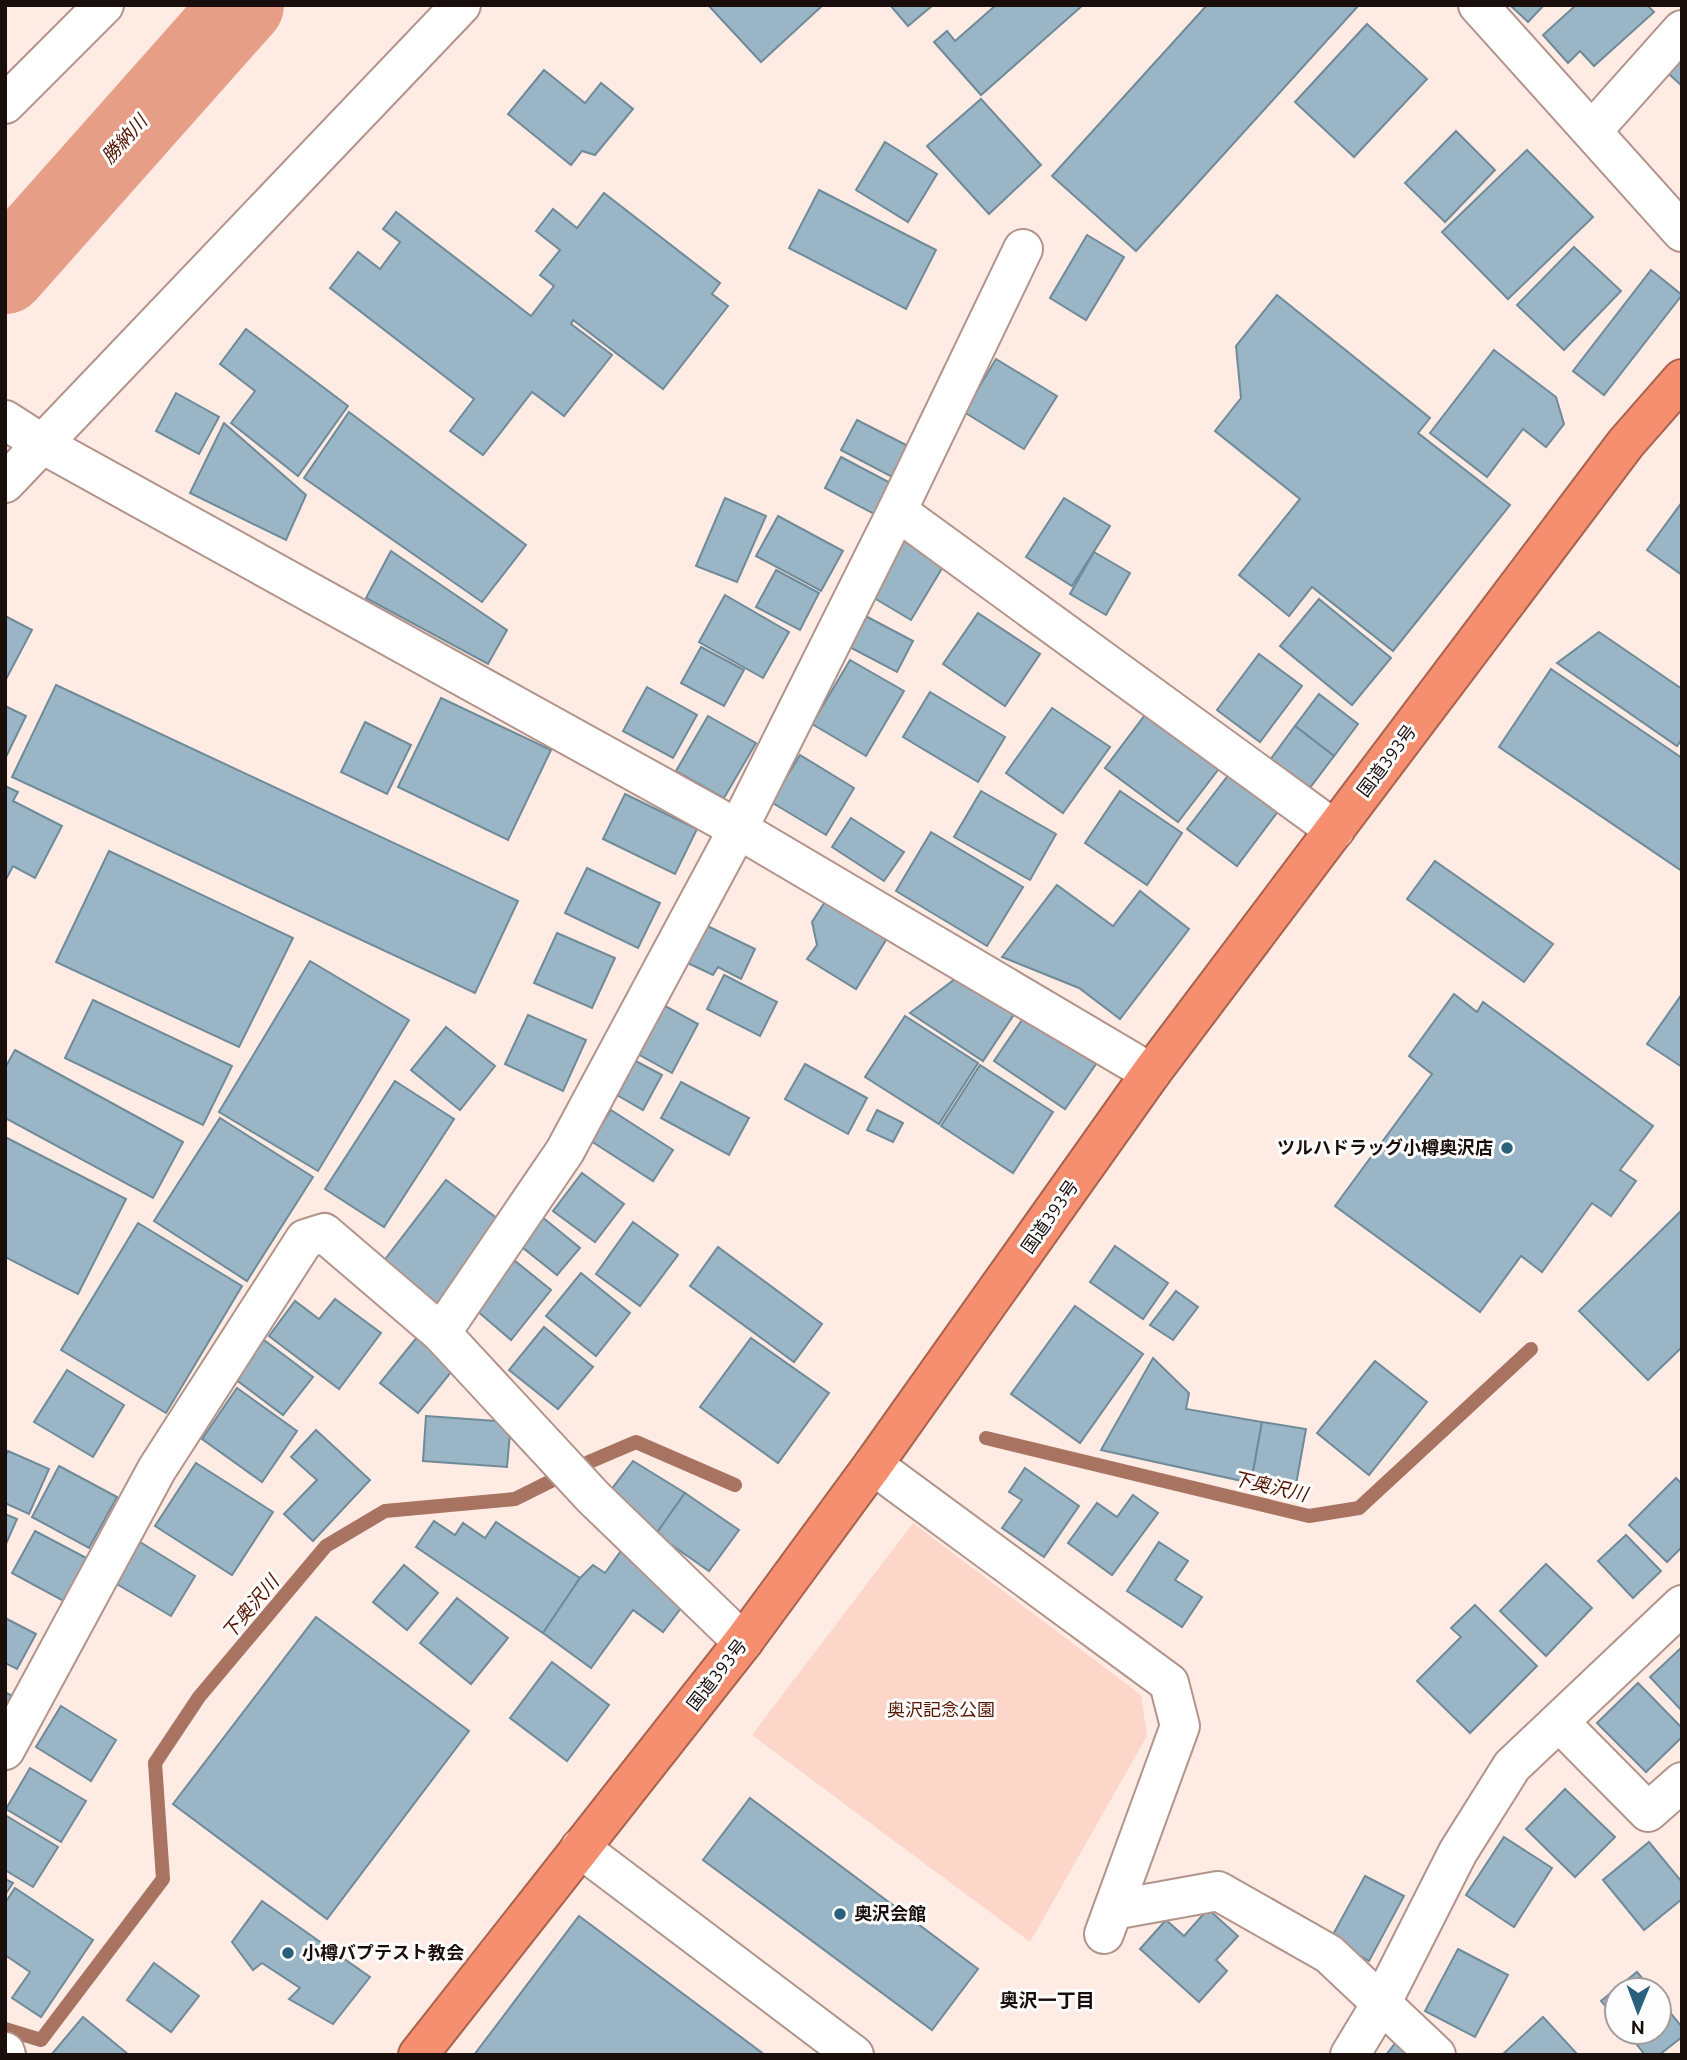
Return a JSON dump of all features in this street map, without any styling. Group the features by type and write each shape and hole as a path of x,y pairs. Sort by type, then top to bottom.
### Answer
{"highway":[{"name":"国道393号","path":"418,2055 743,1642 873,1465 1152,1073 1626,443 1682,379"}],"street":[{"path":"5,104 104,5"},
{"path":"5,483 461,5"},
{"path":"1478,5 1682,232"},
{"path":"1592,131 1682,30"},
{"path":"441,1333 565,1151 738,828 897,511 1023,249"},
{"path":"5,420 44,445 738,828 1152,1073"},
{"path":"897,511 1335,830"},
{"path":"5,1750 157,1469 305,1239 324,1233 441,1333 593,1497 743,1642"},
{"path":"873,1465 1170,1683 1180,1726 1109,1922 1218,1892 1329,1954 1436,2055"},
{"path":"1350,2055 1382,2002 1458,1852 1512,1766 1682,1605"},
{"path":"1559,1722 1648,1812 1682,1782"},
{"path":"580,1848 854,2055"}],"green space":[{"name":"奥沢記念公園","path":"913,1523 1141,1695 1147,1736 1030,1942 752,1735"}],"building":[{"path":"708,5 823,5 761,62"},
{"path":"890,5 933,5 908,26"},
{"path":"996,5 1083,5 981,95 934,42 947,31 955,41"},
{"path":"1207,5 1359,5 1136,251 1052,176"},
{"path":"1510,5 1544,5 1528,22"},
{"path":"1576,5 1647,5 1654,12 1594,66 1580,51 1568,63 1543,35"},
{"path":"1367,24 1427,79 1354,157 1295,102"},
{"path":"1682,41 1682,86 1659,65"},
{"path":"544,70 585,103 601,83 633,109 595,155 582,151 571,165 508,114"},
{"path":"981,99 1041,165 989,214 927,146"},
{"path":"1456,131 1495,170 1445,222 1405,183"},
{"path":"885,142 937,174 908,222 856,190"},
{"path":"1527,150 1593,217 1508,299 1442,232"},
{"path":"819,190 936,250 906,309 789,248"},
{"path":"604,193 720,283 712,294 728,306 663,389 573,320 571,324 612,355 564,416 532,392 483,455 450,431 474,399 330,288 358,252 380,269 400,242 383,229 396,212 531,316 554,286 540,275 560,250 536,231 553,209 577,228"},
{"path":"1087,235 1124,257 1086,320 1050,298"},
{"path":"1574,247 1621,291 1564,350 1517,305"},
{"path":"1651,270 1682,295 1604,395 1573,371"},
{"path":"1277,295 1430,418 1418,433 1510,505 1393,651 1312,587 1289,616 1239,575 1300,499 1215,431 1241,398 1236,346"},
{"path":"246,329 348,406 298,476 231,423 255,391 220,364"},
{"path":"1494,350 1556,397 1564,424 1546,447 1523,429 1487,477 1430,433"},
{"path":"996,359 1057,396 1024,449 964,412"},
{"path":"176,393 219,417 199,454 156,431"},
{"path":"349,412 526,545 482,602 304,478"},
{"path":"857,420 912,448 896,479 841,450"},
{"path":"224,423 306,495 286,540 190,493"},
{"path":"841,457 896,486 880,517 825,488"},
{"path":"725,498 766,516 737,582 696,566"},
{"path":"1064,498 1110,526 1072,586 1026,557"},
{"path":"1682,502 1682,575 1647,550"},
{"path":"778,516 843,551 821,591 756,556"},
{"path":"897,537 944,565 911,620 864,592"},
{"path":"391,551 507,630 488,664 366,598"},
{"path":"1094,552 1130,573 1106,615 1070,594"},
{"path":"776,570 819,593 800,630 756,607"},
{"path":"725,595 789,632 763,678 699,642"},
{"path":"1319,599 1391,658 1352,705 1280,646"},
{"path":"858,612 913,641 897,672 842,643"},
{"path":"978,613 1040,654 1005,706 943,664"},
{"path":"5,616 32,630 5,681"},
{"path":"1599,632 1682,689 1682,739 1677,746 1557,663"},
{"path":"701,647 744,670 724,706 681,683"},
{"path":"1259,654 1302,686 1260,742 1217,710"},
{"path":"850,660 904,691 866,756 812,724"},
{"path":"1551,669 1682,758 1682,871 1499,747"},
{"path":"56,685 518,901 475,993 12,777"},
{"path":"647,687 697,715 673,758 623,731"},
{"path":"930,692 1005,737 978,782 903,737"},
{"path":"1319,694 1358,724 1334,756 1295,726"},
{"path":"441,698 551,750 508,840 398,787"},
{"path":"5,706 26,716 5,759"},
{"path":"1052,708 1110,747 1063,813 1006,773"},
{"path":"1148,711 1221,766 1178,822 1105,768"},
{"path":"708,716 756,743 724,798 676,771"},
{"path":"365,722 411,745 387,794 341,772"},
{"path":"1295,726 1334,756 1309,789 1270,760"},
{"path":"800,755 854,788 826,835 771,802"},
{"path":"1230,773 1279,810 1237,866 1187,829"},
{"path":"5,786 18,792 13,801 62,826 35,878 13,866 5,881"},
{"path":"981,791 1056,834 1030,880 954,837"},
{"path":"1120,791 1182,833 1147,885 1085,843"},
{"path":"625,794 697,829 675,874 603,839"},
{"path":"851,818 904,852 884,881 832,847"},
{"path":"931,832 1023,887 987,946 896,891"},
{"path":"109,851 293,938 239,1047 56,962"},
{"path":"1435,861 1553,944 1524,982 1407,899"},
{"path":"587,868 660,903 638,948 565,913"},
{"path":"1057,885 1113,926 1140,891 1189,929 1120,1019 1079,988 1002,957"},
{"path":"828,897 889,935 856,989 807,959 817,945 812,922"},
{"path":"695,920 755,949 741,979 718,967 713,975 677,958"},
{"path":"557,933 615,958 592,1008 534,983"},
{"path":"310,961 409,1020 318,1171 219,1112"},
{"path":"724,975 777,1002 760,1036 707,1009"},
{"path":"959,976 1015,1013 983,1061 910,1013"},
{"name":"ツルハドラッグ小樽奥沢店","path":"1454,994 1477,1012 1483,1002 1653,1126 1620,1170 1636,1181 1611,1216 1592,1203 1542,1272 1521,1256 1480,1312 1335,1206 1432,1074 1409,1056"},
{"path":"1682,994 1682,1067 1647,1044"},
{"path":"93,1000 232,1066 203,1125 65,1058"},
{"path":"656,1001 698,1024 672,1073 629,1049"},
{"path":"528,1015 586,1040 563,1091 505,1064"},
{"path":"905,1016 978,1063 939,1124 865,1077"},
{"path":"1024,1017 1096,1064 1065,1109 994,1061"},
{"path":"446,1027 495,1066 460,1110 411,1070"},
{"path":"15,1050 183,1142 153,1198 5,1118 5,1068"},
{"path":"630,1058 662,1075 643,1110 610,1091"},
{"path":"805,1064 867,1098 848,1134 785,1099"},
{"path":"980,1065 1053,1112 1013,1173 941,1126"},
{"path":"395,1081 454,1119 384,1227 325,1189"},
{"path":"681,1082 749,1118 729,1155 661,1118"},
{"path":"611,1110 673,1150 653,1181 591,1141"},
{"path":"877,1110 903,1123 893,1142 867,1130"},
{"path":"220,1118 313,1177 247,1281 154,1221"},
{"path":"5,1137 126,1199 78,1294 5,1257"},
{"path":"582,1173 624,1204 595,1242 553,1211"},
{"path":"446,1180 502,1222 438,1305 383,1262"},
{"path":"1682,1210 1682,1347 1648,1380 1579,1311"},
{"path":"536,1212 580,1248 557,1275 513,1240"},
{"path":"633,1222 678,1255 640,1306 596,1274"},
{"path":"138,1223 242,1286 166,1413 61,1350"},
{"path":"1115,1246 1168,1283 1143,1319 1090,1282"},
{"path":"718,1247 822,1324 794,1362 690,1286"},
{"path":"509,1256 551,1290 511,1340 469,1304"},
{"path":"581,1273 630,1313 596,1356 546,1316"},
{"path":"1176,1291 1198,1307 1173,1340 1150,1325"},
{"path":"335,1299 381,1333 339,1389 269,1336 295,1301 319,1319"},
{"path":"1075,1306 1143,1354 1080,1443 1011,1394"},
{"path":"544,1327 593,1367 558,1409 509,1370"},
{"path":"418,1336 456,1366 418,1413 380,1383"},
{"path":"751,1338 829,1393 778,1463 700,1407"},
{"path":"264,1340 313,1377 283,1415 235,1379"},
{"path":"1153,1358 1189,1393 1186,1409 1262,1422 1251,1483 1101,1450"},
{"path":"1375,1361 1427,1402 1369,1475 1317,1433"},
{"path":"67,1370 124,1405 93,1457 34,1422"},
{"path":"237,1388 297,1431 262,1482 202,1439"},
{"path":"426,1416 511,1422 507,1467 423,1461"},
{"path":"1262,1422 1306,1429 1295,1490 1251,1483"},
{"path":"316,1430 370,1480 313,1541 284,1514 317,1480 291,1457"},
{"path":"8,1451 49,1469 29,1514 5,1503 5,1457"},
{"path":"633,1461 685,1493 656,1534 611,1490"},
{"path":"196,1463 273,1512 232,1575 155,1526"},
{"path":"59,1466 117,1497 89,1548 32,1517"},
{"path":"1025,1468 1079,1506 1044,1557 1002,1528 1022,1500 1009,1492"},
{"path":"1676,1478 1682,1484 1682,1547 1667,1562 1629,1525"},
{"path":"685,1493 739,1530 709,1571 656,1534"},
{"path":"1133,1495 1158,1513 1112,1575 1068,1543 1097,1503 1117,1517"},
{"path":"5,1514 17,1519 5,1546"},
{"path":"434,1521 455,1535 463,1523 485,1538 496,1522 580,1578 543,1633 416,1547"},
{"path":"35,1531 92,1561 69,1604 12,1573"},
{"path":"1626,1535 1661,1571 1633,1598 1598,1561"},
{"path":"140,1542 195,1576 171,1616 115,1583"},
{"path":"1159,1542 1188,1561 1175,1580 1202,1597 1182,1627 1127,1591"},
{"path":"626,1544 693,1592 663,1632 633,1610 591,1668 543,1633 580,1578 593,1565 605,1573"},
{"path":"1546,1564 1592,1608 1546,1656 1500,1611"},
{"path":"404,1565 438,1593 407,1630 373,1602"},
{"path":"457,1598 508,1638 471,1684 420,1643"},
{"path":"1475,1605 1537,1666 1470,1733 1417,1681 1461,1637 1451,1628"},
{"path":"316,1617 469,1731 327,1919 173,1804"},
{"path":"5,1618 36,1634 17,1669 5,1663"},
{"path":"1682,1647 1682,1711 1650,1677"},
{"path":"552,1662 609,1705 567,1761 510,1718"},
{"path":"1638,1683 1682,1728 1682,1737 1646,1772 1597,1723"},
{"path":"5,1692 14,1697 5,1713"},
{"path":"61,1706 116,1740 91,1781 36,1747"},
{"path":"30,1768 86,1801 61,1842 6,1809"},
{"path":"1565,1789 1615,1837 1575,1877 1526,1829"},
{"name":"奥沢会館","path":"750,1798 978,1969 932,2030 703,1860"},
{"path":"5,1815 58,1847 33,1887 5,1870"},
{"path":"1504,1837 1552,1868 1514,1927 1466,1895"},
{"path":"1649,1842 1682,1882 1682,1899 1644,1930 1603,1880"},
{"path":"1365,1876 1404,1896 1369,1961 1330,1940"},
{"path":"5,1879 13,1883 5,1895"},
{"path":"15,1888 93,1940 41,2017 12,1998 30,1972 5,1955 5,1903"},
{"name":"小樽バプテスト教会","path":"262,1901 370,1977 333,2024 289,1999 300,1988 262,1963 253,1970 232,1942"},
{"path":"1208,1909 1238,1936 1216,1960 1227,1971 1199,2002 1140,1949 1166,1920 1184,1936"},
{"path":"579,1916 765,2055 474,2055"},
{"path":"1458,1949 1508,1975 1475,2037 1425,2011"},
{"path":"154,1963 199,1996 171,2032 127,2000"},
{"path":"1673,2016 1682,2027 1682,2037 1673,2044"},
{"path":"83,2017 129,2055 51,2055"},
{"path":"1543,2017 1578,2055 1502,2055"},
{"path":"1400,2037 1422,2055 1386,2055"},
{"path":"1638,2046 1670,2046 1659,2055 1645,2055"}],"waterway":[{"name":"勝納川","path":"5,273 243,5"},
{"name":"下奥沢川","path":"986,1438 1309,1516 1359,1508 1531,1349"},
{"name":"下奥沢川","path":"5,2029 41,2040 163,1879 155,1763 199,1697 326,1546 385,1511 515,1499 636,1442 735,1485"}],"place":[{"name":"ツルハドラッグ小樽奥沢店","path":"1507,1148"},
{"name":"奥沢会館","path":"840,1914"},
{"name":"小樽バプテスト教会","path":"288,1953"}],"district":[{"name":"奥沢一丁目","path":"1047,2000"}]}
